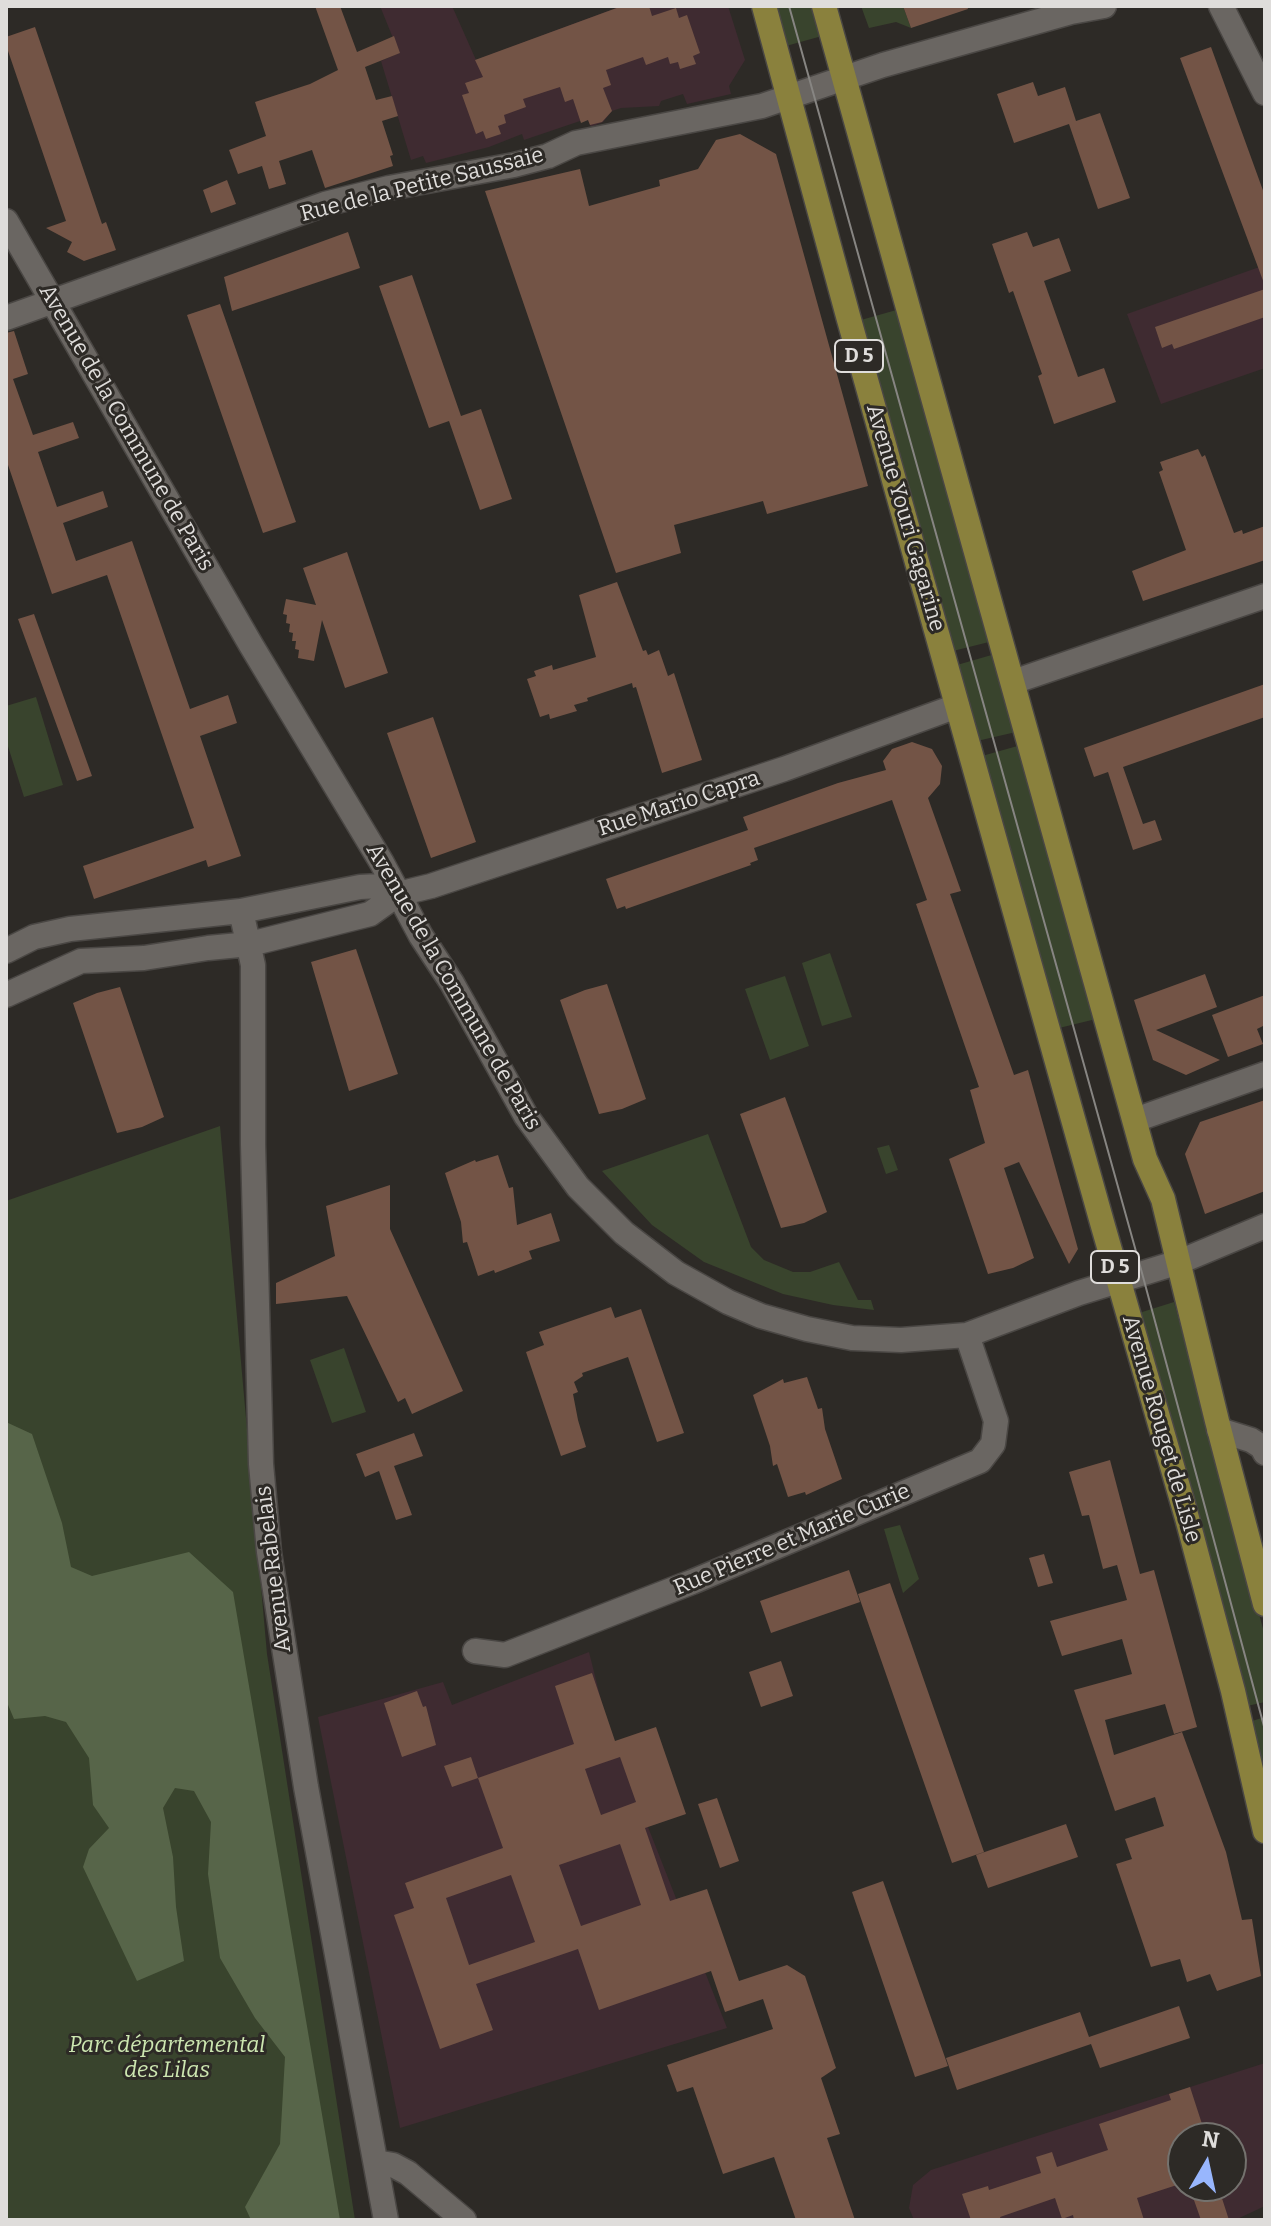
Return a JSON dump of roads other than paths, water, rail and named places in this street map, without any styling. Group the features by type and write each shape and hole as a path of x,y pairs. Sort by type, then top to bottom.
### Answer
{"main road":[{"name":"Avenue Youri Gagarine","path":"764,6 957,706"},
{"path":"824,6 1145,1159 1163,1199 1265,1604"},
{"name":"Avenue Rouget de Lisle","path":"957,706 1216,1625 1265,1831"}],"street":[{"name":"Rue de la Petite Saussaie","path":"6,318 325,204 389,188 514,165 548,156 576,143 762,106 883,65 1030,23 1104,6"},
{"path":"1221,6 1265,93"},
{"name":"Avenue de la Commune de Paris","path":"6,221 409,892 452,983 526,1116 578,1187 624,1233 676,1273 728,1302 761,1316 852,1338 901,1340 967,1335 1179,1262 1265,1226"},
{"path":"1013,682 1265,596"},
{"name":"Rue Mario Capra","path":"6,995 81,961 144,958 250,944 370,914 409,892 784,769 957,706"},
{"name":"Rue Mario Capra","path":"6,951 34,937 70,929 241,911 360,887 380,886 409,892"},
{"name":"Avenue Rabelais","path":"241,911 253,965 253,1144 261,1464 269,1552 306,1787 386,2220"},
{"path":"70,929 81,961"},
{"path":"1135,1120 1265,1074"},
{"name":"Rue Pierre et Marie Curie","path":"475,1651 505,1655 672,1591 980,1461 993,1444 996,1421 967,1335"},
{"path":"1219,1430 1251,1440 1265,1453"},
{"path":"376,2162 393,2165 408,2173 464,2220"}],"tram line":[{"path":"789,6 1142,1273 1265,1730"}],"park label":[{"name":"Parc départemental des Lilas","path":"167,2058"}]}
